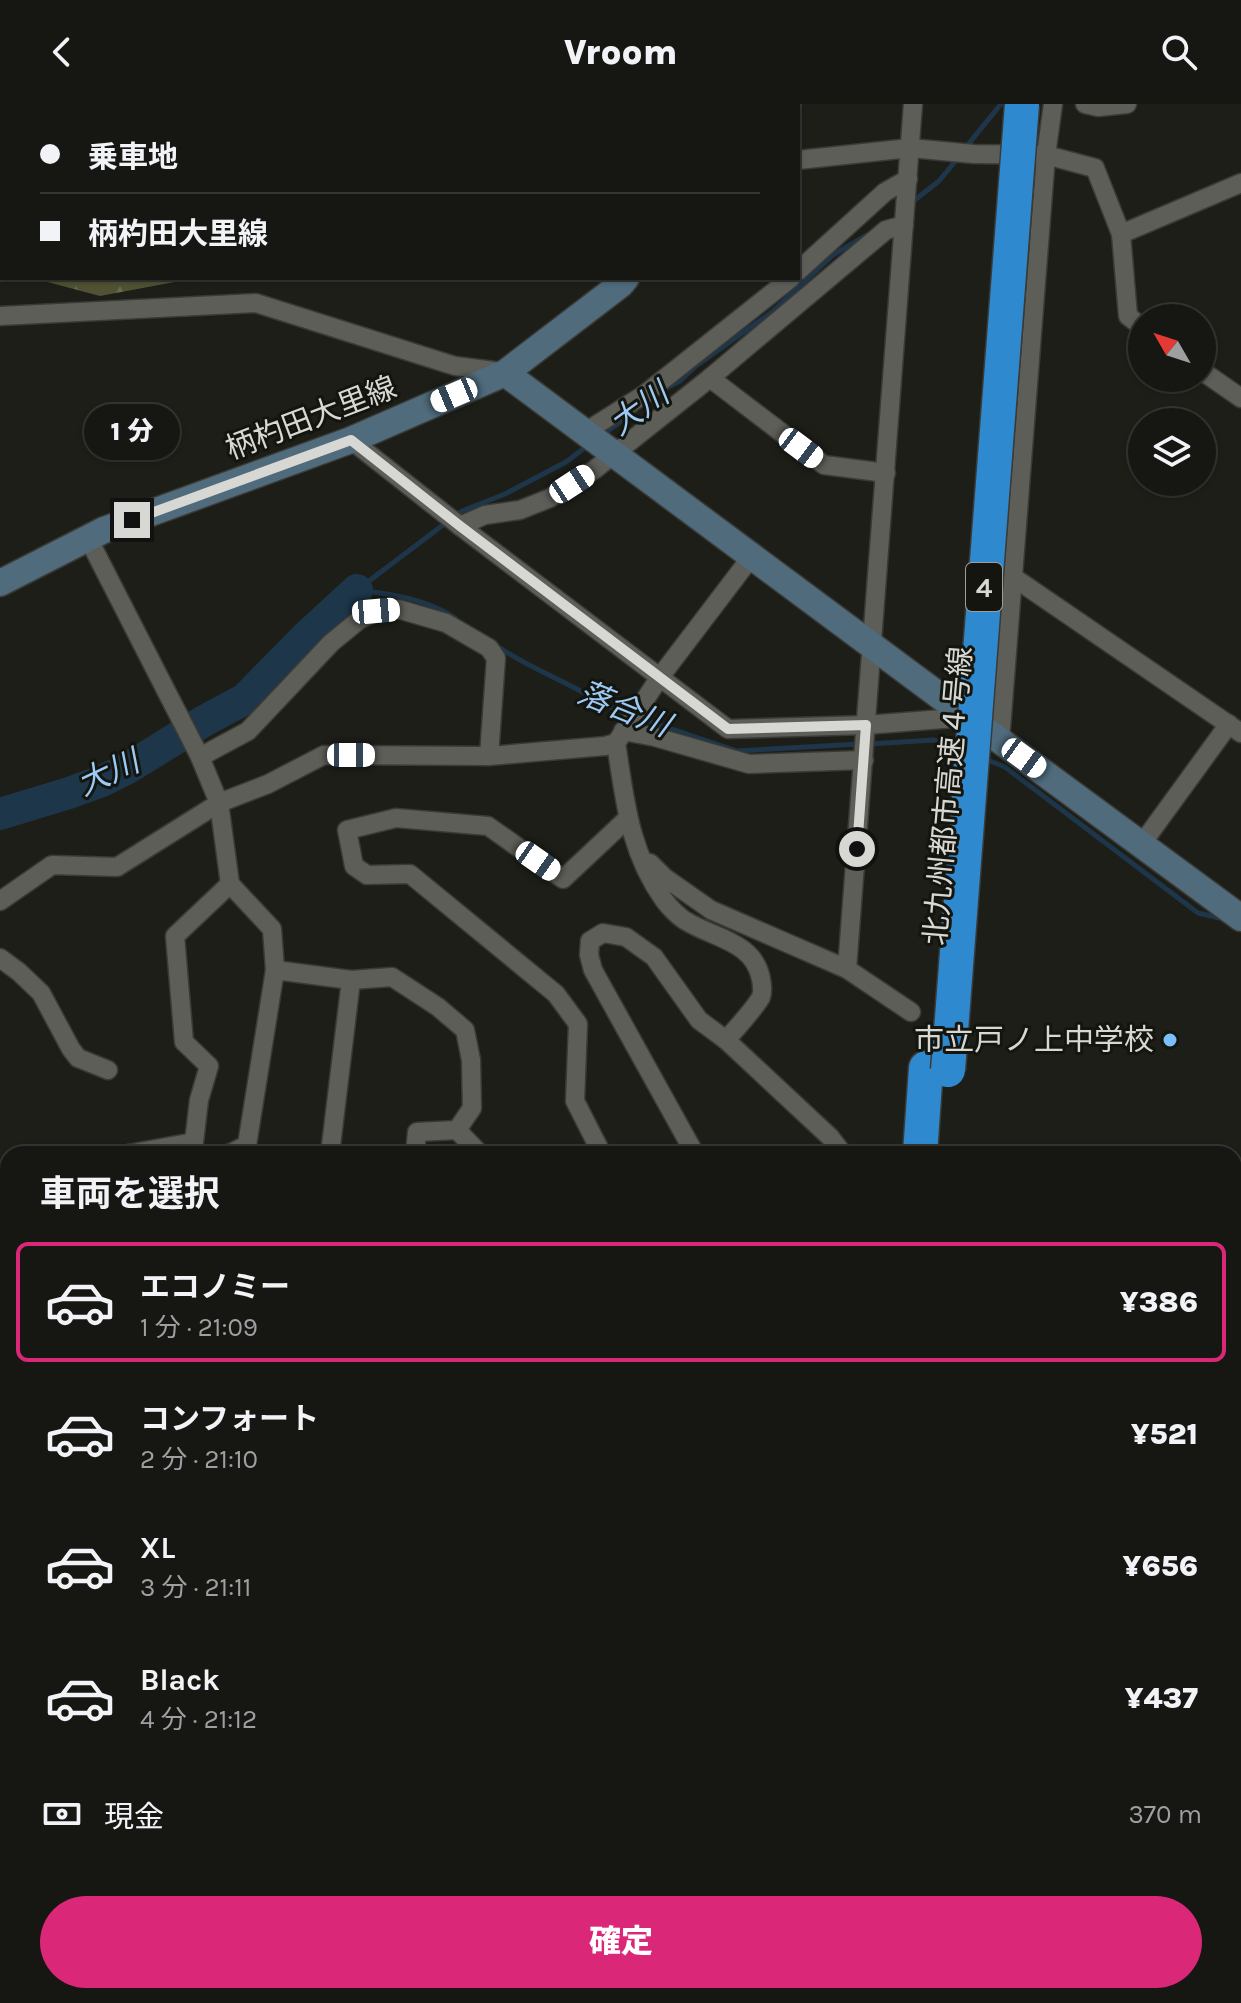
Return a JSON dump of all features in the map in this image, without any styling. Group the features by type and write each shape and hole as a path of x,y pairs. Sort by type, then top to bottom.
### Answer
{"highway":[{"name":"北九州都市高速４号線","path":"942,1146 937,1069 1002,104"},
{"name":"北九州都市高速４号線","path":"922,1146 937,1069 1022,104"}],"street":[{"path":"847,969 913,104"},
{"path":"1000,741 1046,155 1053,104"},
{"path":"1085,104 1098,107 1127,104"},
{"path":"800,160 910,148 974,154 1046,155 1095,168 1121,234 1128,316"},
{"path":"800,269 885,192 908,179"},
{"path":"1121,234 1241,183"},
{"path":"599,443 710,378 886,230 904,225"},
{"path":"460,526 485,515 520,510 550,498 594,470 599,443 645,394 788,280"},
{"name":"柄杓田大里線","path":"0,583 104,530 351,440 505,373 606,287"},
{"path":"0,316 256,303 455,366 505,373 1241,918"},
{"path":"710,378 824,465 886,473"},
{"path":"1216,381 1241,398"},
{"path":"351,440 728,729 866,725 968,717"},
{"path":"88,538 200,757 219,803 230,884 272,929 275,970 245,1146"},
{"path":"0,901 52,865 117,867 219,803 268,784 324,755 489,756 605,746 619,737 660,677 752,556"},
{"path":"1013,577 1235,729 1141,845"},
{"path":"200,757 248,731 331,643 359,620 376,611 398,609 446,623 489,648 496,658 489,756"},
{"path":"619,737 655,737 749,764 864,760"},
{"path":"619,737 628,818 636,850 665,902 686,921 728,939 747,953 760,970 763,985 761,996 726,1040"},
{"path":"598,1146 575,1101 578,1024 556,994 410,874 367,875 354,866 347,830 396,818 488,826 563,879 628,818"},
{"path":"636,850 664,877 711,910 847,969 911,1012"},
{"path":"172,1146 194,1142 199,1100 209,1066 184,1042 175,936 230,884"},
{"path":"691,1146 593,970 589,955 590,941 603,933 626,937 654,957 699,1020 726,1040 837,1146"},
{"path":"0,958 41,993 78,1058 108,1070"},
{"path":"275,970 351,980 392,977 438,1007 465,1030 471,1060 472,1108 457,1130"},
{"path":"331,1146 351,980"},
{"path":"416,1146 417,1132 457,1130 472,1146"}],"green space":[{"path":"40,280 185,280 100,296"}],"waterway":[{"name":"大川","path":"966,147 1001,104"},
{"name":"大川","path":"911,203 939,181 958,158"},
{"name":"大川","path":"662,390 680,381 696,366 772,312 833,255 867,235"},
{"name":"大川","path":"601,436 635,411"},
{"name":"大川","path":"455,516 566,462 587,446"},
{"name":"大川","path":"357,590 447,522"},
{"name":"落合川","path":"357,590 421,602 455,618"},
{"name":"大川","path":"0,814 102,781 245,699 357,590"},
{"name":"落合川","path":"497,646 629,715"},
{"name":"落合川","path":"639,718 737,751 859,744"},
{"name":"落合川","path":"869,744 934,740 961,750"},
{"name":"落合川","path":"985,759 1005,767 1198,913 1224,919"}],"place":[{"name":"市立戸ノ上中学校","path":"1170,1040"}],"route":[{"path":"132,520 351,440 728,729 866,725 857,849"}]}
